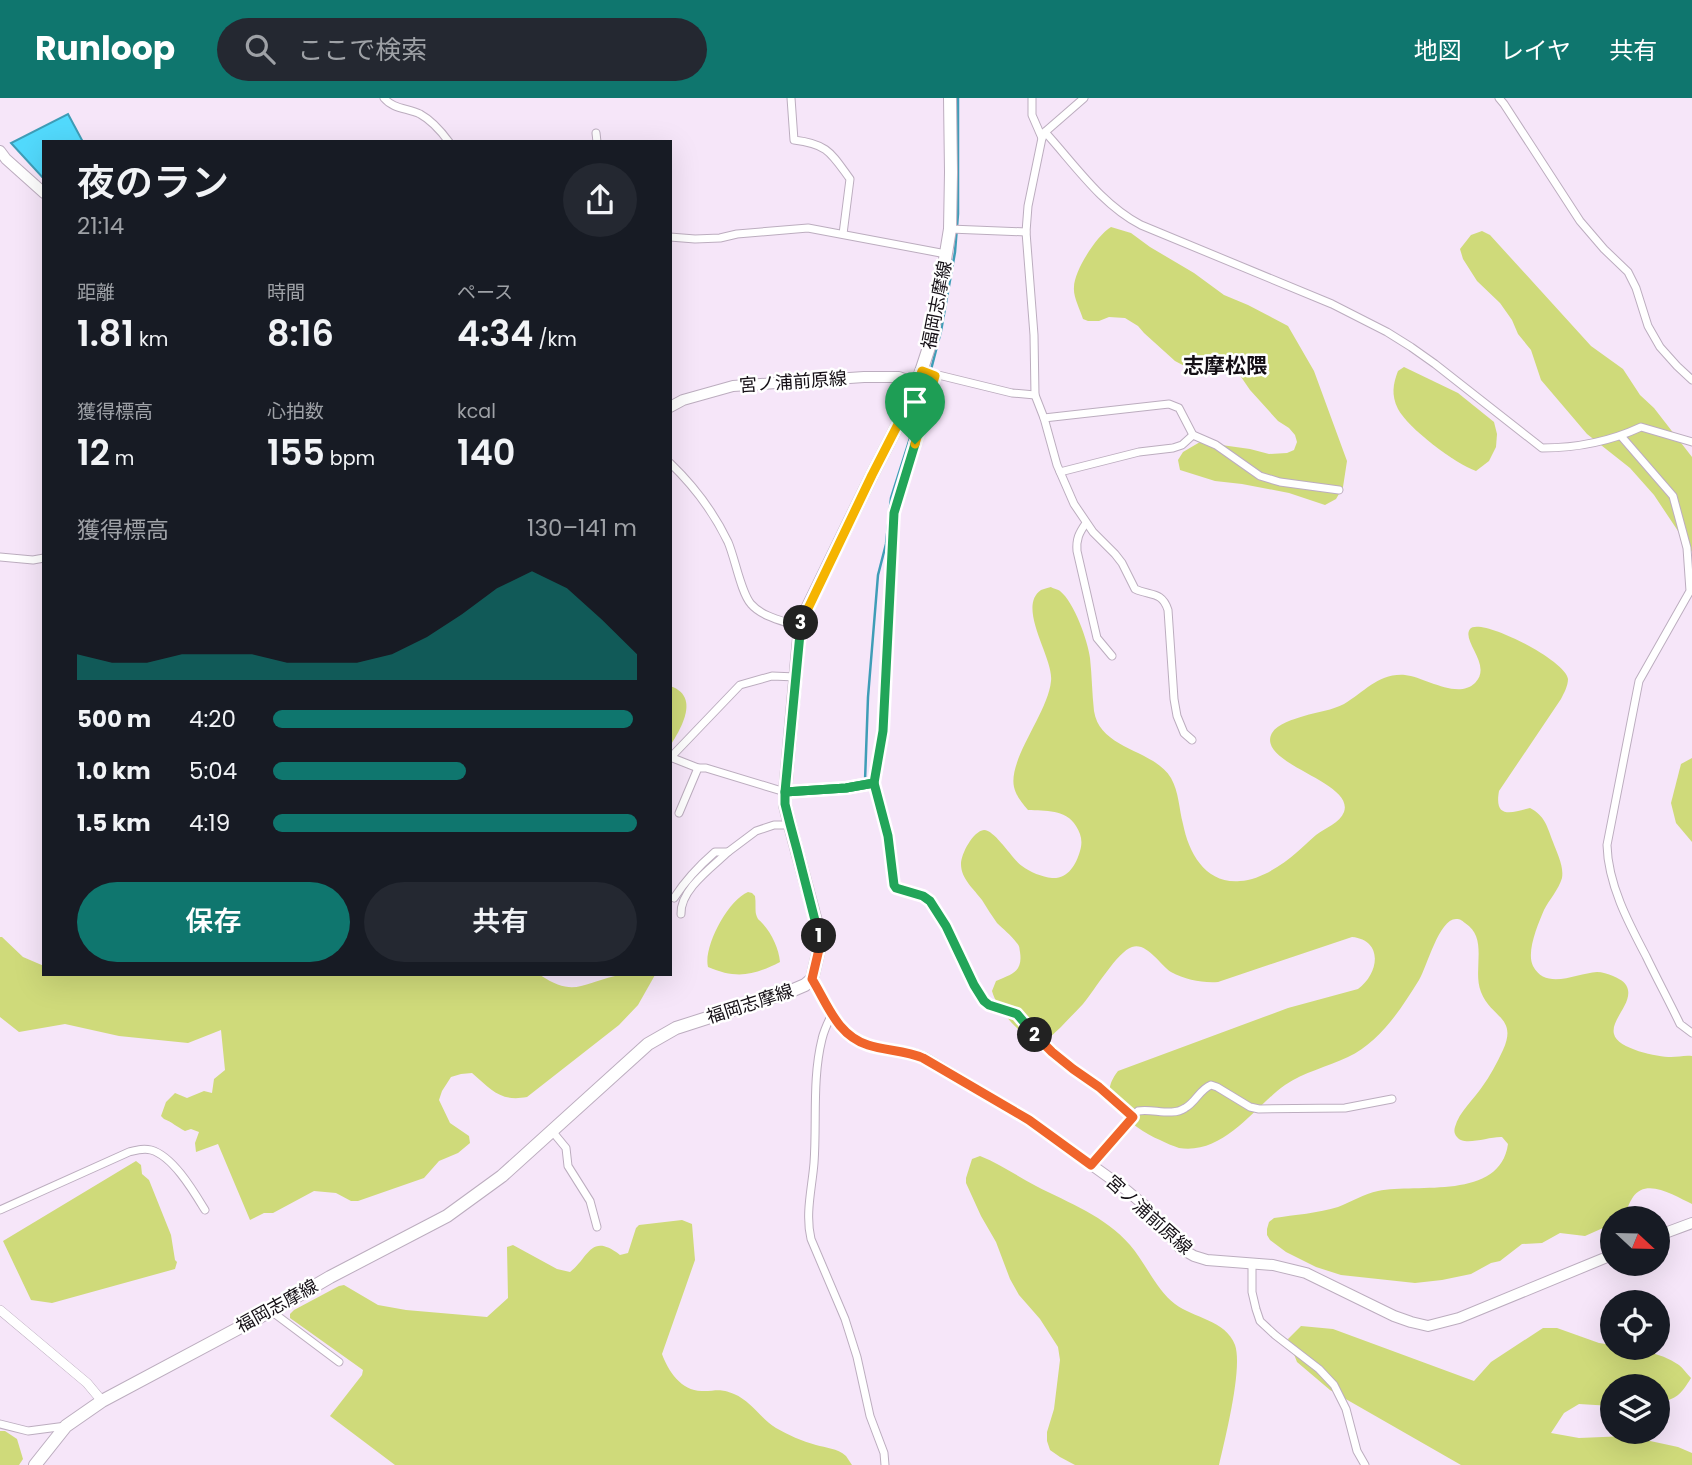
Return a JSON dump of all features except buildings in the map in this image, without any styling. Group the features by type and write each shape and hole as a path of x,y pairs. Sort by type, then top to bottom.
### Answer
{"main road":[{"name":"福岡志摩線","path":"35,1465 66,1426 102,1401 447,1216 502,1176 648,1044 676,1028 791,991 812,979 820,945 818,929 785,804 800,627 918,384 929,373 932,338 947,254 955,230 950,98"},
{"path":"0,151 42,191"},
{"name":"宮ノ浦前原線","path":"672,406 683,400 733,386 864,377 899,377 918,384"},
{"name":"宮ノ浦前原線","path":"812,979 841,1028 854,1038 869,1045 912,1053 923,1058 1029,1120 1144,1205 1180,1248 1194,1256 1207,1260 1282,1267 1306,1273 1394,1316 1428,1326 1459,1318 1600,1260"},
{"path":"1670,1231 1692,1223"}],"street":[{"path":"384,98 389,105 418,113 429,120 447,140"},
{"path":"791,98 794,140 814,142 831,153 850,179 843,234"},
{"path":"1032,98 1032,115 1044,135 1106,201 1125,217 1332,304 1375,326 1412,347 1542,448 1561,448 1621,436 1641,426 1692,442"},
{"path":"1084,98 1044,135 1028,206 1026,232 1034,335 1035,395 1060,472 1074,504 1093,532 1122,563 1135,589 1158,596 1166,603 1177,716 1184,733 1192,740"},
{"path":"1499,98 1580,221 1628,272 1648,326 1660,347 1692,380"},
{"path":"672,237 695,239 808,229 947,254"},
{"path":"955,230 1026,232"},
{"path":"1035,395 1012,393 929,373 894,513 883,731 874,783 888,836 892,880 896,888 923,896 936,908 984,1001 1017,1014 1052,1052 1099,1087 1133,1117"},
{"path":"1044,418 1169,404 1179,408 1193,435 1216,445 1253,472 1270,480 1339,490"},
{"path":"1060,472 1139,452 1173,448 1193,435"},
{"path":"1621,436 1673,496 1687,548 1690,591 1639,681 1607,845 1608,860 1612,880 1633,931 1680,1024 1692,1033"},
{"path":"672,465 716,520 734,556 748,601 769,616 800,627"},
{"path":"1086,523 1076,540 1077,551 1097,638 1112,656"},
{"path":"0,557 42,558"},
{"path":"672,756 740,685 772,676 796,677"},
{"path":"672,757 698,768 706,768 785,792 846,788 874,783"},
{"path":"679,813 698,768"},
{"path":"681,914 682,900 691,887 728,852 756,831 774,825 790,824"},
{"path":"674,898 686,879 712,854 728,852"},
{"path":"832,1014 819,1049 808,1230 845,1320 857,1357 870,1416 884,1453 885,1465"},
{"path":"1091,1165 1138,1111 1179,1111 1211,1085 1259,1110 1345,1108 1392,1099"},
{"path":"552,1131 566,1148 568,1166 590,1201 597,1227"},
{"path":"0,1210 140,1149 159,1153 186,1179 205,1210"},
{"path":"1252,1264 1252,1292 1255,1309 1261,1321 1319,1369 1334,1385 1346,1409 1357,1451 1365,1465"},
{"path":"0,1310 87,1383 102,1401"},
{"path":"270,1311 339,1362"},
{"path":"0,1424 28,1431 66,1426"}],"green space":[{"path":"1111,227 1131,233 1224,295 1288,326 1314,371 1347,461 1343,487 1336,499 1325,505 1289,493 1215,481 1180,470 1178,460 1183,452 1200,442 1269,454 1294,450 1297,442 1295,435 1278,421 1237,371 1216,366 1192,370 1175,361 1138,326 1125,318 1109,317 1099,321 1083,319 1075,295 1075,280 1093,245"},
{"path":"1482,231 1490,235 1591,346 1623,369 1640,395 1654,408 1692,457 1692,552 1654,495 1630,468 1587,434 1541,380 1531,350 1518,334 1512,320 1500,303 1477,281 1463,259 1460,249 1471,235"},
{"path":"1404,367 1458,393 1494,422 1496,447 1489,461 1476,471 1467,467 1411,426 1394,399 1395,380 1398,371"},
{"path":"1051,587 1059,591 1075,613 1090,658 1094,711 1098,724 1117,742 1163,768 1176,789 1186,835 1195,856 1209,872 1228,881 1248,880 1270,871 1336,822 1344,812 1343,801 1335,791 1278,754 1271,744 1272,733 1282,724 1340,706 1379,680 1395,675 1405,675 1450,688 1468,688 1480,676 1479,661 1468,634 1470,629 1477,627 1522,642 1564,671 1568,682 1561,699 1499,791 1498,800 1502,810 1511,812 1530,808 1542,818 1562,869 1561,882 1544,910 1536,930 1531,960 1533,966 1546,978 1562,979 1597,972 1620,979 1626,985 1628,997 1614,1028 1617,1039 1630,1048 1648,1054 1692,1056 1692,1204 1662,1190 1646,1189 1639,1191 1628,1206 1600,1206 1600,1229 1585,1236 1560,1233 1542,1243 1522,1244 1500,1261 1471,1274 1415,1283 1341,1275 1316,1267 1286,1252 1270,1240 1267,1229 1274,1218 1331,1209 1378,1191 1435,1188 1474,1182 1490,1174 1502,1162 1508,1144 1502,1137 1465,1141 1460,1140 1454,1132 1460,1116 1496,1065 1507,1039 1505,1024 1485,1001 1481,992 1476,937 1472,929 1460,919 1450,921 1444,927 1412,991 1389,1024 1370,1043 1348,1057 1292,1080 1237,1128 1210,1144 1195,1148 1179,1148 1154,1137 1121,1114 1113,1104 1110,1094 1110,1085 1118,1071 1288,1008 1358,989 1365,983 1374,967 1375,959 1369,944 1352,937 1218,982 1177,975 1148,951 1138,946 1132,947 1120,956 1083,1004 1049,1038 1034,1039 1015,1026 999,1007 992,991 996,981 1018,968 1019,947 968,884 961,864 968,844 976,834 984,830 993,835 1022,866 1044,877 1058,878 1067,874 1074,866 1081,847 1078,829 1072,820 1055,812 1028,810 1014,787 1017,763 1043,707 1051,681 1032,608 1034,598 1041,590"},
{"path":"672,687 684,697 686,704 686,713 672,742"},
{"path":"1692,758 1692,842 1676,823 1671,803 1681,764"},
{"path":"748,892 755,896 758,919 772,937 780,962 744,974 727,973 708,967 709,948 719,925 733,904"},
{"path":"0,937 23,957 42,965 42,976 542,976 561,986 578,987 616,976 654,976 638,1005 619,1025 527,1097 503,1096 472,1073 451,1077 439,1100 450,1123 469,1136 470,1143 458,1153 439,1161 424,1178 358,1201 351,1201 336,1193 314,1191 273,1213 264,1213 250,1220 218,1144 196,1152 195,1143 199,1132 191,1129 185,1131 161,1116 166,1102 175,1093 187,1098 204,1091 212,1093 214,1079 225,1070 221,1030 188,1043 119,1036 65,1024 19,1032 0,1017"},
{"path":"980,1156 1086,1211 1109,1226 1130,1245 1157,1284 1175,1304 1217,1325 1231,1337 1237,1356 1237,1370 1219,1465 1075,1465 1050,1450 1047,1432 1054,1409 1060,1360 1058,1347 1010,1279 996,1242 966,1183 972,1159"},
{"path":"136,1161 141,1165 142,1174 149,1180 171,1235 177,1262 175,1269 52,1303 31,1300 3,1241"},
{"path":"682,1220 692,1224 695,1260 662,1354 672,1373 689,1388 703,1391 722,1390 734,1394 746,1401 776,1428 806,1442 839,1451 852,1465 395,1465 330,1416 362,1375 363,1370 290,1318 294,1310 344,1285 378,1305 487,1317 508,1298 507,1247 513,1245 557,1269 570,1272 596,1247 602,1246 620,1255 628,1253 639,1225"},
{"path":"1301,1326 1333,1329 1474,1381 1491,1362 1543,1328 1557,1328 1600,1343 1600,1360 1670,1360 1679,1365 1691,1378 1678,1395 1670,1399 1670,1374 1600,1374 1600,1405 1579,1404 1564,1413 1551,1433 1579,1438 1600,1437 1600,1444 1664,1444 1678,1447 1692,1453 1692,1465 1461,1465 1330,1390 1297,1362 1288,1339"},
{"path":"0,1431 5,1431 17,1439 23,1459 19,1465 0,1465"}],"water":[{"path":"68,114 82,140 42,140 42,177 11,143"}],"waterway":[{"path":"865,781 868,697 878,575 886,544 891,498 927,385 941,331 955,252 958,214 958,98"}],"district":[{"name":"志摩松隈","path":"1225,366"}],"route":[{"path":"915,444 894,513 883,731 874,783 846,788 785,792 785,804 818,929 820,945 812,979 841,1028 854,1038 869,1045 912,1053 923,1058 1029,1120 1091,1165 1133,1117 1099,1087 1052,1052 1017,1014 984,1001 936,908 923,896 896,888 892,880 888,836 874,783 846,788 813,789 785,792 803,617 914,393 922,371 935,376 915,444"}]}
